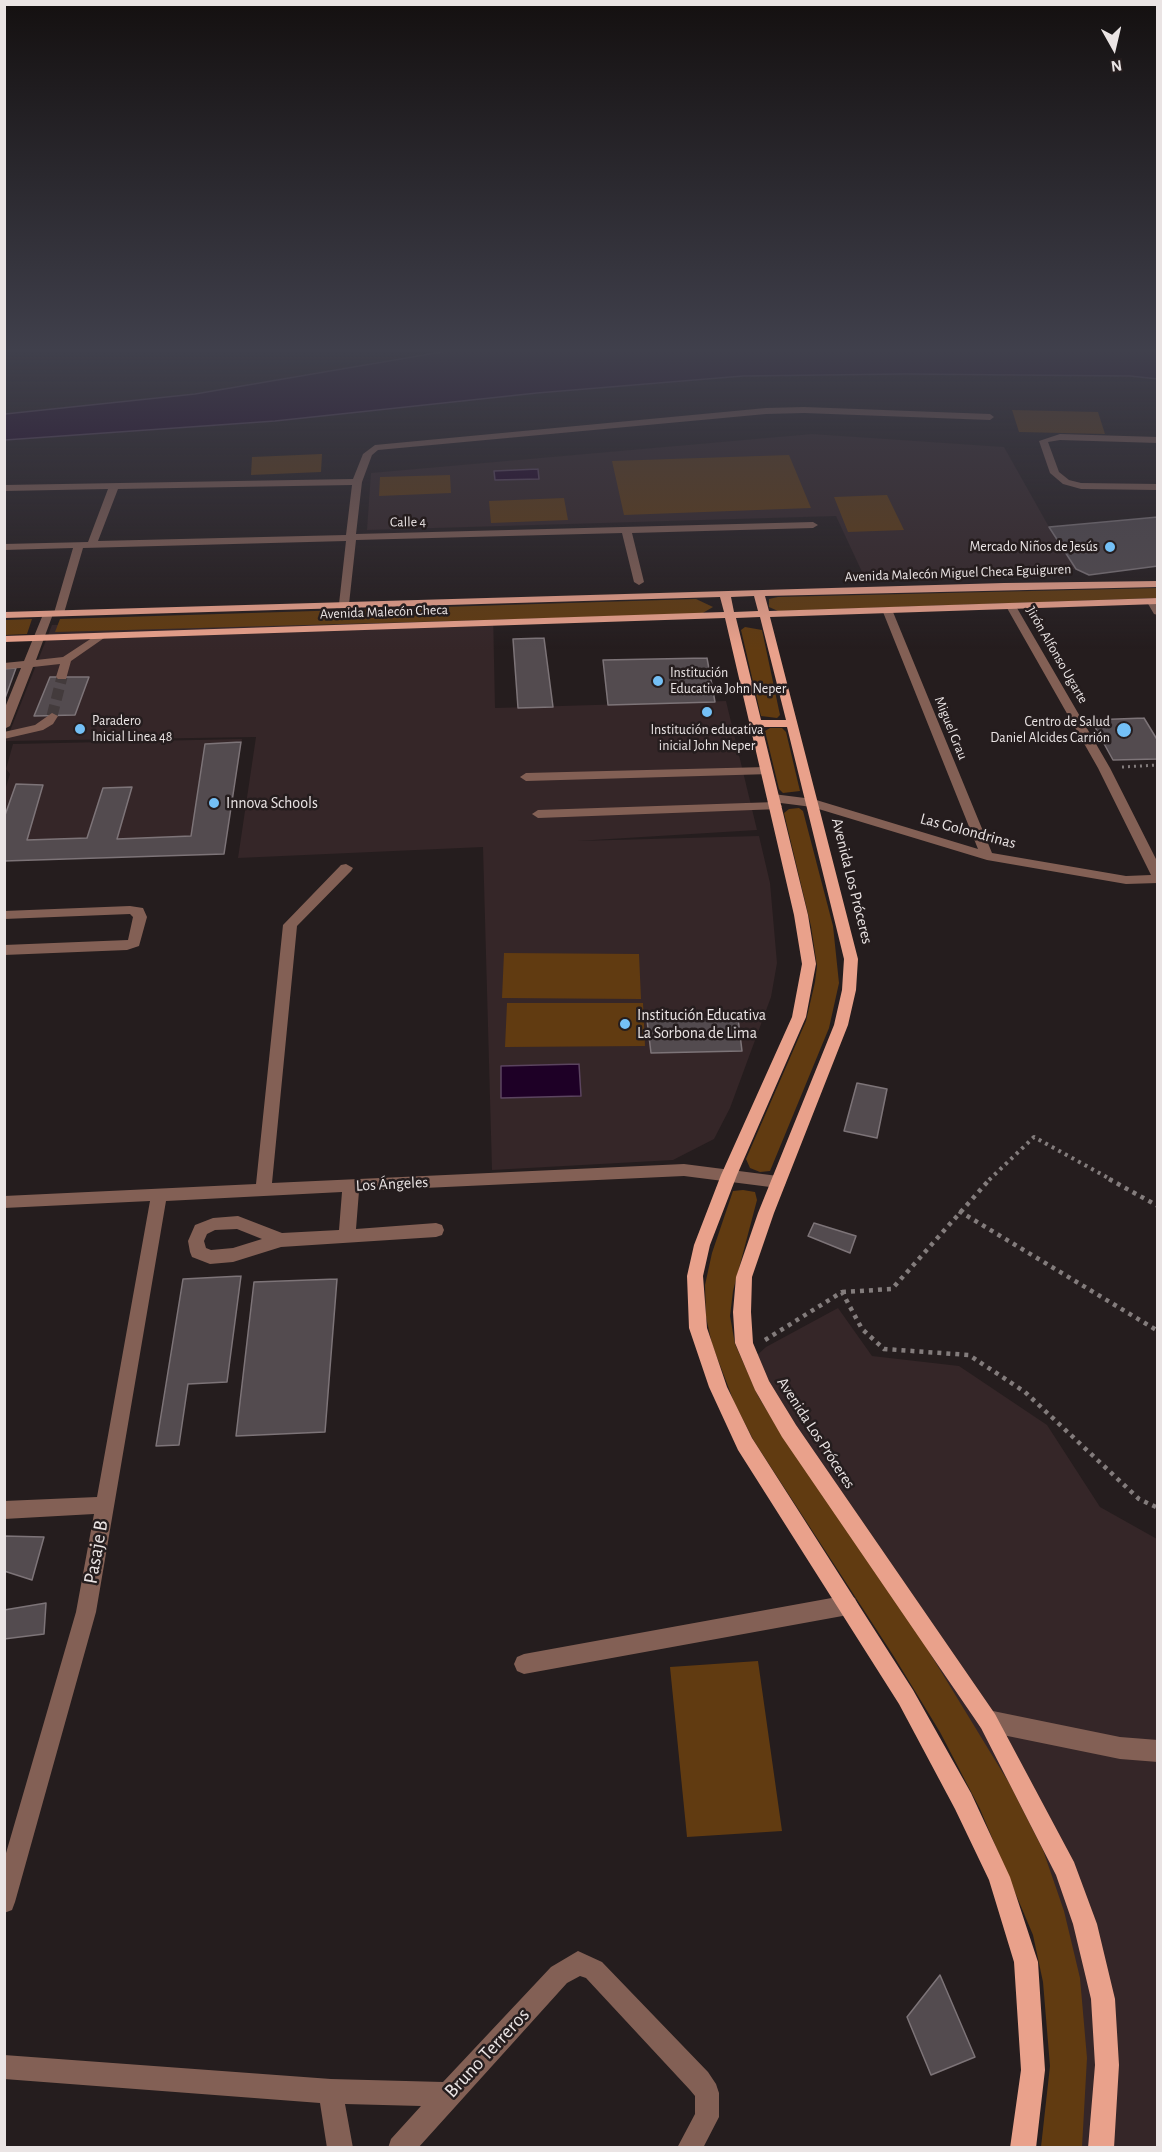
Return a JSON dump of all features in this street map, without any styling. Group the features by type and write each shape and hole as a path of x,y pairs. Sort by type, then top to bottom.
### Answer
{"main road":[{"name":"Avenida Malecón Miguel Checa Eguiguren","path":"759,594 993,586 1158,584"},
{"name":"Avenida Malecón Checa","path":"4,615 759,594"},
{"name":"Avenida Los Próceres","path":"759,594 813,803 850,959 849,990 841,1025 778,1182 744,1277 741,1312 747,1352 761,1385 789,1431 988,1721 1066,1870 1085,1924 1103,1999 1107,2065 1101,2148"},
{"path":"725,596 801,915 809,964 799,1017 729,1175 702,1245 695,1276 698,1328 718,1387 745,1444 906,1697 963,1801 999,1876 1026,1962 1033,2060 1023,2148"},
{"path":"764,616 1156,605"},
{"name":"Avenida Malecón Checa","path":"4,639 764,616"},
{"path":"756,724 792,723"}],"street":[{"path":"344,604 353,537 357,482 368,453 373,449"},
{"path":"1046,449 1055,473 1066,482 1081,486 1158,487"},
{"path":"4,488 357,482"},
{"path":"92,544 114,486"},
{"name":"Calle 4","path":"4,547 813,525"},
{"path":"626,530 639,582"},
{"path":"4,726 39,638 54,613 79,545"},
{"name":"Jirón Alfonso Ugarte","path":"1012,608 1104,768 1158,878"},
{"name":"Miguel Grau","path":"888,612 987,856"},
{"path":"4,666 66,660 102,636"},
{"path":"62,677 66,660"},
{"path":"4,736 39,728 49,722 52,716"},
{"path":"526,777 767,771"},
{"name":"Las Golondrinas","path":"538,814 775,802 813,803 987,856 1126,880 1158,878"},
{"path":"263,1190 291,926 346,868"},
{"path":"4,915 130,910 138,912 140,917 135,943 127,945 4,950"},
{"name":"Los Ángeles","path":"4,1202 684,1170 778,1182"},
{"path":"347,1237 351,1186"},
{"name":"Pasaje B","path":"4,1902 86,1612 159,1195"},
{"path":"281,1240 436,1230"},
{"path":"4,1510 104,1505"},
{"path":"524,1664 848,1605"},
{"path":"988,1721 1120,1748 1158,1751"},
{"name":"Bruno Terreros","path":"400,2148 560,1974 578,1963 594,1970 699,2081 707,2093 707,2117 689,2148"},
{"path":"4,2067 331,2091 448,2095"},
{"path":"331,2091 340,2148"}],"path":[{"path":"1104,768 1158,765"},
{"path":"747,1352 798,1317 842,1292 865,1288 882,1291 892,1289 959,1211 1029,1139 1034,1137 1158,1206"},
{"path":"959,1211 1158,1332"},
{"path":"842,1292 862,1329 884,1349 969,1354 1025,1392 1061,1423 1089,1454 1139,1499 1158,1508"}],"shaded area":[{"path":"638,449 1005,449 1049,527 1076,569 863,574 836,516 367,530 371,473"},
{"path":"322,454 321,472 251,475 252,457"},
{"path":"789,455 811,508 624,515 612,461"},
{"path":"538,469 539,479 495,480 494,471"},
{"path":"450,475 451,493 379,496 380,477"},
{"path":"887,495 904,530 848,532 834,497"},
{"path":"564,498 568,520 491,523 489,501"},
{"path":"1158,588 1157,598 778,611 769,607 769,599 778,597"},
{"path":"696,599 713,607 701,614 55,632 60,619"},
{"path":"493,611 495,708 726,701 757,830 577,841 759,836 770,883 777,963 771,997 730,1108 714,1139 673,1160 492,1170 483,847 238,858 256,737 6,741 52,625"},
{"path":"32,619 27,634 5,635 5,620"},
{"path":"745,627 762,630 780,715 777,718 761,716 741,630"},
{"path":"770,728 782,728 786,732 800,791 783,793 779,789 765,731"},
{"path":"242,739 224,854 5,861 5,790 10,774 6,769 13,744"},
{"path":"799,808 803,811 833,926 839,983 829,1028 770,1171 760,1172 750,1168 746,1159 806,1021 817,966 811,926 784,813 789,809"},
{"path":"504,953 639,954 641,999 502,998"},
{"path":"507,1003 643,1003 645,1046 505,1047"},
{"path":"579,1064 581,1096 501,1098 501,1066"},
{"path":"733,1191 755,1192 757,1200 733,1291 730,1316 735,1344 758,1396 778,1429 920,1637 1009,1783 1043,1850 1064,1911 1080,1978 1087,2058 1082,2147 1041,2147 1050,2066 1043,1982 1033,1935 980,1809 940,1732 893,1655 754,1441 734,1402 712,1344 706,1317 705,1285 712,1253"},
{"path":"838,1308 872,1356 959,1366 1047,1425 1100,1507 1157,1539 1157,2147 1062,2147 1051,1923 733,1377 766,1347"},
{"path":"758,1661 782,1831 687,1837 670,1667"}],"building":[{"name":"Mercado Niños de Jesús","path":"1158,517 1158,566 1089,575 1076,569 1049,527"},
{"path":"544,638 553,707 518,708 513,639"},
{"name":"Institución Educativa John Neper","path":"707,658 715,702 608,705 603,660"},
{"path":"16,668 4,701 4,669"},
{"path":"50,677 89,677 75,715 34,716"},
{"name":"Centro de Salud Daniel Alcides Carrión","path":"1144,718 1158,741 1158,759 1113,760 1091,720"},
{"name":"Innova Schools","path":"241,742 224,854 4,861 4,818 16,784 43,785 27,840 87,838 103,788 132,787 117,839 191,836 205,744"},
{"path":"738,1018 742,1051 651,1053 647,1020"},
{"path":"857,1083 887,1089 877,1138 844,1131"},
{"path":"814,1223 856,1236 850,1253 808,1236"},
{"path":"241,1276 227,1382 188,1384 179,1445 156,1446 183,1279"},
{"path":"337,1279 325,1432 236,1436 254,1282"},
{"path":"4,1536 44,1537 32,1580 4,1571"},
{"path":"46,1603 44,1634 4,1639 4,1610"},
{"path":"940,1975 975,2057 931,2075 907,2017"}],"tunnel":[{"path":"52,716 62,677"}],"place":[{"name":"Mercado Niños de Jesús","path":"1110,547"},
{"name":"Institución Educativa John Neper","path":"658,681"},
{"name":"Institución educativa inicial John Neper","path":"707,712"},
{"name":"Paradero Inicial Linea 48","path":"80,729"},
{"name":"Centro de Salud Daniel Alcides Carrión","path":"1124,730"},
{"name":"Innova Schools","path":"214,803"},
{"name":"Institución Educativa La Sorbona de Lima","path":"625,1024"}]}
